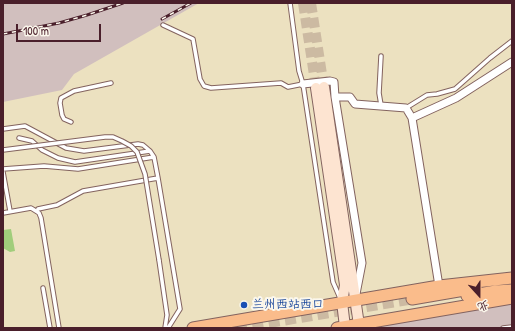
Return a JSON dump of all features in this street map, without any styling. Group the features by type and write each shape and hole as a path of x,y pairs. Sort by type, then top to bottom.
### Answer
{"main road":[{"path":"359,325 320,88 345,285 342,302 341,327 383,324 512,298"},
{"path":"193,328 439,286 512,278"},
{"path":"512,282 413,302 512,290"}],"street":[{"path":"412,118 456,98 512,62"},
{"path":"303,84 330,81 334,82 335,97 362,263 355,300"},
{"path":"335,97 350,97 355,104 406,108 412,118 439,286"}],"lane":[{"path":"290,3 299,71 303,84 333,282 342,302"},
{"path":"163,25 193,39 200,79 204,86 211,88 281,83 288,87 303,84"},
{"path":"406,108 427,95 454,89 512,41"},
{"path":"381,56 379,93 381,107"},
{"path":"72,122 64,119 62,116 60,103 61,98 74,91 111,83"},
{"path":"3,129 25,126 66,148 84,151 138,144 147,147 154,157 180,309 166,328"},
{"path":"3,150 113,137 131,146 137,152 145,174 167,315 166,328"},
{"path":"19,138 32,141 42,150 58,158 75,162 150,151"},
{"path":"3,169 44,166 78,169 154,157"},
{"path":"3,172 10,212"},
{"path":"38,209 57,205 83,191 158,178"},
{"path":"3,213 31,208 39,213 59,328"},
{"path":"43,288 50,328"},
{"path":"503,328 512,327"}],"shaded area":[{"path":"3,3 199,3 74,74 62,90 3,102"},
{"path":"512,301 512,328 351,328"}],"green space":[{"path":"11,229 15,251 10,252 3,248 3,230"}],"tunnel":[{"path":"303,3 316,88"},
{"path":"311,3 324,87"},
{"path":"236,328 412,299"}],"railway":[{"path":"3,34 59,23 123,3"},
{"path":"162,19 191,3"}],"place":[{"name":"兰州西站西口","path":"244,305"}]}
